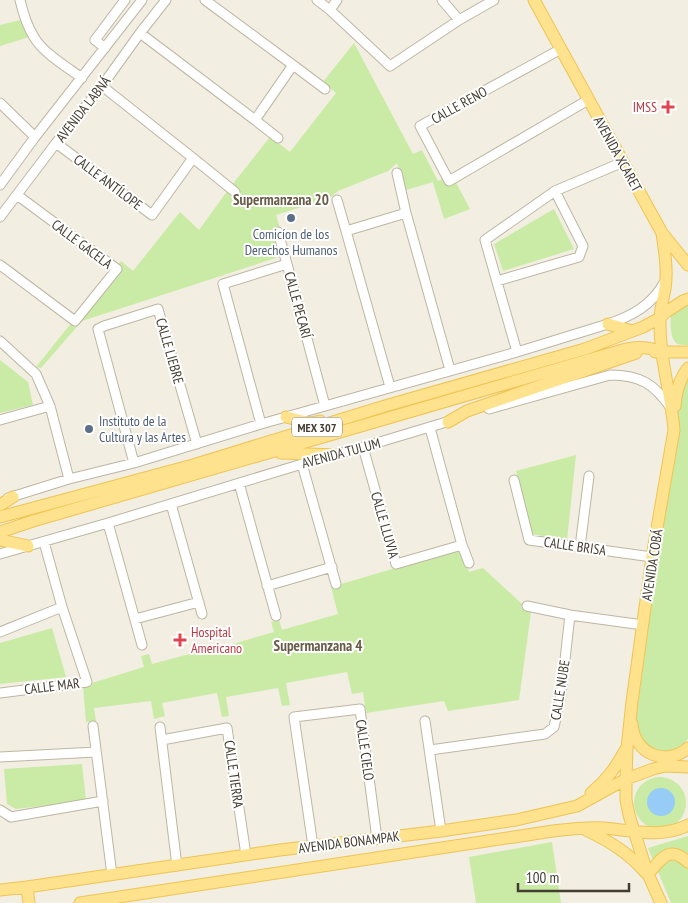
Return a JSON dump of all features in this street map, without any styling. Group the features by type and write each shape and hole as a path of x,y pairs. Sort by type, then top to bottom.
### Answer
{"main road":[{"name":"AVENIDA XCARET","path":"534,0 662,233 666,255 666,279 660,318 662,352"},
{"path":"662,233 688,265"},
{"path":"660,318 666,312 688,299"},
{"name":"MEX 307","path":"0,518 193,465 385,406 567,354 632,332 660,318"},
{"path":"608,324 632,332"},
{"name":"AVENIDA TULUM","path":"0,532 626,349 643,346 662,352"},
{"path":"448,422 467,411 633,354 646,352 688,352"},
{"name":"AVENIDA COBÁ","path":"649,876 629,815 626,800 626,779 631,710 652,557 674,430 662,352"},
{"path":"674,430 676,394 683,374 688,368"},
{"path":"286,417 311,423 385,406"},
{"path":"269,452 336,455"},
{"path":"0,505 13,497"},
{"path":"0,540 28,546"},
{"path":"631,710 632,730 636,740 648,752 656,756 669,757 680,754 688,748"},
{"path":"577,806 599,787 615,769 627,748"},
{"name":"AVENIDA BONAMPAK","path":"0,890 246,855 516,820 577,806 626,779 644,772 664,766 688,767"},
{"path":"674,766 688,778"},
{"path":"626,800 633,786 644,772"},
{"path":"629,815 653,833"},
{"path":"516,820 512,824 512,829 518,836"},
{"name":"AVENIDA BONAMPAK","path":"80,903 580,828 665,833 676,831 686,825"},
{"path":"472,827 477,829 480,835 475,843"},
{"path":"580,828 614,844 639,865 649,876 661,903"},
{"path":"649,876 663,858 670,854 676,854 688,862"},
{"path":"27,887 29,903"}],"street":[{"path":"20,0 24,16 34,38 48,53 82,78"},
{"path":"105,48 95,40 125,0"},
{"name":"AVENIDA LABNÁ","path":"0,185 142,0"},
{"name":"AVENIDA LABNÁ","path":"0,217 166,0"},
{"path":"205,0 325,89"},
{"path":"317,0 390,66 459,20 494,0"},
{"path":"330,10 337,0"},
{"path":"442,0 459,20"},
{"path":"140,33 278,138"},
{"name":"CALLE RENO","path":"561,49 420,126 449,181 588,100"},
{"path":"255,120 293,65"},
{"path":"102,86 235,192"},
{"path":"0,103 35,137"},
{"name":"CALLE ANTÍLOPE","path":"56,143 152,215 193,158"},
{"path":"517,352 485,240 555,191 623,162"},
{"path":"397,173 406,213 450,370"},
{"path":"497,281 579,257 583,246 555,191"},
{"name":"CALLE GACELA","path":"0,265 75,322 117,268 17,195"},
{"path":"337,200 390,387"},
{"path":"346,231 406,213"},
{"path":"278,232 287,264"},
{"name":"CALLE PECARÍ","path":"261,424 223,284 287,264 325,406"},
{"path":"0,499 134,463 261,424 517,352 608,324 622,319 649,303 659,293 666,279"},
{"name":"CALLE LIEBRE","path":"134,463 98,329 158,309 197,444"},
{"path":"1,344 36,374 50,406 69,480"},
{"name":"AVENIDA TULUM","path":"0,554 610,374 626,375 654,387 672,410"},
{"path":"0,420 50,406"},
{"path":"430,428 462,545 469,563"},
{"name":"CALLE LLUVIA","path":"364,447 396,564 462,545"},
{"path":"302,464 336,584"},
{"path":"580,547 589,476"},
{"name":"CALLE BRISA","path":"514,480 529,540 652,557"},
{"path":"238,483 276,616"},
{"path":"170,504 202,614"},
{"path":"108,523 142,645"},
{"name":"CALLE MAR","path":"0,692 87,682 62,607 44,542"},
{"path":"267,586 332,567"},
{"path":"135,619 199,602"},
{"path":"527,606 570,615 643,625"},
{"path":"0,632 62,607"},
{"name":"CALLE NUBE","path":"430,750 545,734 554,727 561,695 570,615"},
{"name":"CALLE CIELO","path":"313,846 294,717 360,709 377,839"},
{"path":"425,721 441,831"},
{"path":"93,726 112,875"},
{"path":"160,727 177,866"},
{"name":"CALLE TIERRA","path":"162,740 227,728 246,855"},
{"path":"0,757 96,752"},
{"path":"0,810 12,817 103,801"}],"green space":[{"path":"24,19 29,37 0,46 0,25"},
{"path":"354,43 413,154 422,150 438,181 452,175 470,209 444,219 433,182 406,190 397,163 388,171 338,191 330,198 276,215 288,254 82,321 41,368 36,367 121,261 133,271 180,212 199,230 270,137 290,152 336,93 323,82"},
{"path":"554,209 574,249 503,271 494,244"},
{"path":"688,304 688,345 680,345 676,343 673,337 671,315"},
{"path":"0,360 28,382 33,405 0,413"},
{"path":"688,374 688,739 676,753 659,755 634,734 681,387"},
{"path":"576,455 567,540 531,534 516,471"},
{"path":"460,549 469,572 483,568 522,604 521,608 531,612 519,700 448,711 444,701 366,713 363,692 352,694 347,672 286,683 290,705 282,706 278,688 226,697 229,716 222,717 217,693 162,703 165,716 154,719 151,701 94,708 96,721 86,722 83,686 93,685 92,683 144,667 141,656 149,654 152,664 208,649 216,649 274,632 271,622 279,620 282,630 338,614 331,587"},
{"path":"52,628 66,677 0,684 0,643"},
{"path":"82,764 86,801 16,809 7,804 4,769"},
{"path":"660,777 674,781 682,789 686,803 682,817 674,825 660,829 646,825 638,817 634,803 638,789 646,781"},
{"path":"688,836 688,903 671,903 648,848"},
{"path":"552,842 561,903 476,903 469,857"}],"water":[{"path":"661,788 671,792 675,802 671,812 661,816 651,812 647,802 651,792"}],"place":[{"name":"IMSS","path":"668,107"},
{"name":"Comicíon de los Derechos Humanos","path":"291,218"},
{"name":"Instituto de la Cultura y las Artes","path":"89,429"},
{"name":"Hospital Americano","path":"180,640"}],"district":[{"name":"Supermanzana 20","path":"281,199"},
{"name":"Supermanzana 4","path":"318,645"}]}
